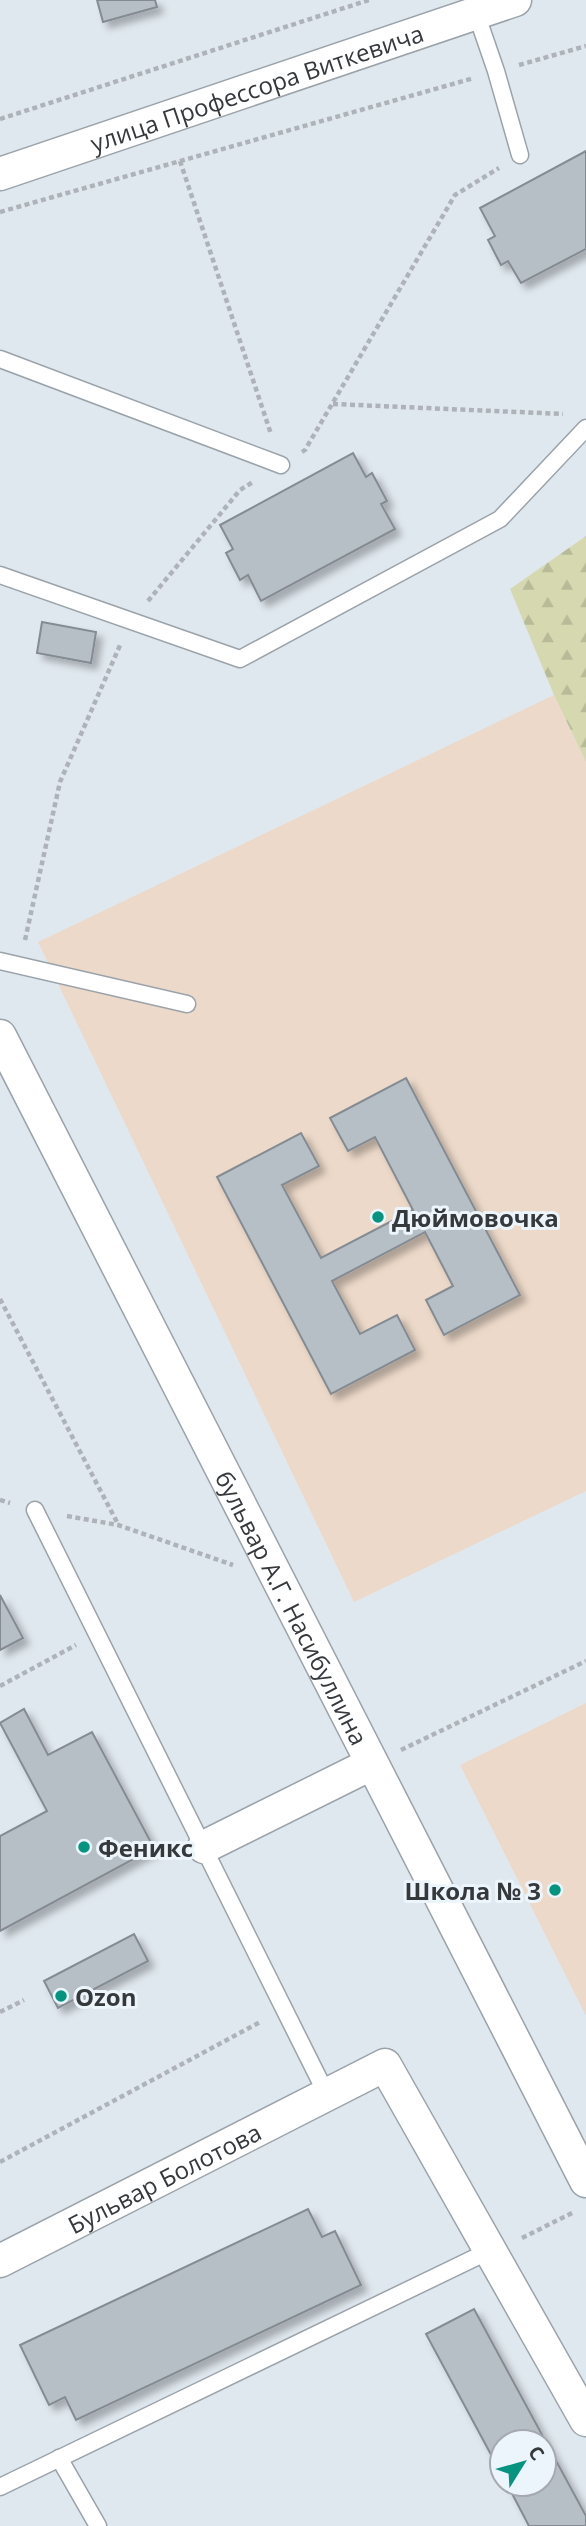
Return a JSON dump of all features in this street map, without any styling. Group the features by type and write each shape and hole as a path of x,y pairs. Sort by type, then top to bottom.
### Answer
{"street":[{"name":"улица Профессора Виткевича","path":"0,174 515,0"},
{"name":"бульвар А.Г. Насибуллина","path":"0,1035 586,2180"},
{"path":"204,1847 371,1764"},
{"name":"Бульвар Болотова","path":"0,2261 386,2065 489,2251"},
{"path":"489,2251 586,2420"}],"lane":[{"path":"476,13 520,155"},
{"path":"0,359 281,465"},
{"path":"0,575 240,659 500,519 586,428"},
{"path":"0,961 187,1004"},
{"path":"35,1510 327,2095"},
{"path":"0,2487 489,2251"},
{"path":"59,2458 98,2526"}],"path":[{"path":"0,119 369,0"},
{"path":"0,212 586,46"},
{"path":"146,605 240,490 305,450 455,195 520,155"},
{"path":"180,161 281,465"},
{"path":"333,404 573,415"},
{"path":"24,945 60,782 123,638"},
{"path":"0,1299 118,1525"},
{"path":"0,1500 35,1510 118,1525 280,1581"},
{"path":"0,1686 97,1634"},
{"path":"371,1764 586,1661"},
{"path":"0,2012 24,2000"},
{"path":"0,2162 284,2009"},
{"path":"527,2236 560,2221"}],"shaded area":[{"name":"Дюймовочка","path":"554,695 586,762 586,1491 354,1602 38,942"},
{"name":"Школа № 3","path":"586,1703 586,2016 460,1765"}],"green space":[{"path":"586,536 586,762 554,695 510,589"}],"building":[{"path":"97,0 155,0 157,7 103,22"},
{"path":"586,151 586,249 521,283 508,261 501,265 488,240 495,236 480,208"},
{"path":"353,453 366,477 372,473 387,501 381,504 395,529 261,601 248,575 240,580 226,553 233,549 220,525"},
{"path":"42,622 96,632 91,663 37,653"},
{"path":"406,1078 520,1295 444,1335 426,1300 453,1286 425,1232 332,1281 360,1334 397,1315 415,1350 331,1394 217,1177 301,1133 319,1166 282,1185 321,1258 413,1210 375,1137 348,1151 330,1118"},
{"path":"0,1595 23,1638 0,1650"},
{"path":"24,1709 48,1755 92,1732 154,1848 0,1931 0,1836 47,1811 0,1723"},
{"path":"134,1934 148,1961 58,2008 44,1981"},
{"path":"308,2209 322,2237 335,2231 361,2285 76,2420 65,2397 49,2405 20,2345"},
{"path":"474,2309 538,2428 488,2428 488,2449 426,2334"},
{"path":"558,2464 586,2516 586,2526 529,2526 514,2498 558,2498"}],"place":[{"name":"Дюймовочка","path":"378,1217"},
{"name":"Феникс","path":"84,1847"},
{"name":"Школа № 3","path":"555,1890"},
{"name":"Ozon","path":"61,1996"}]}
